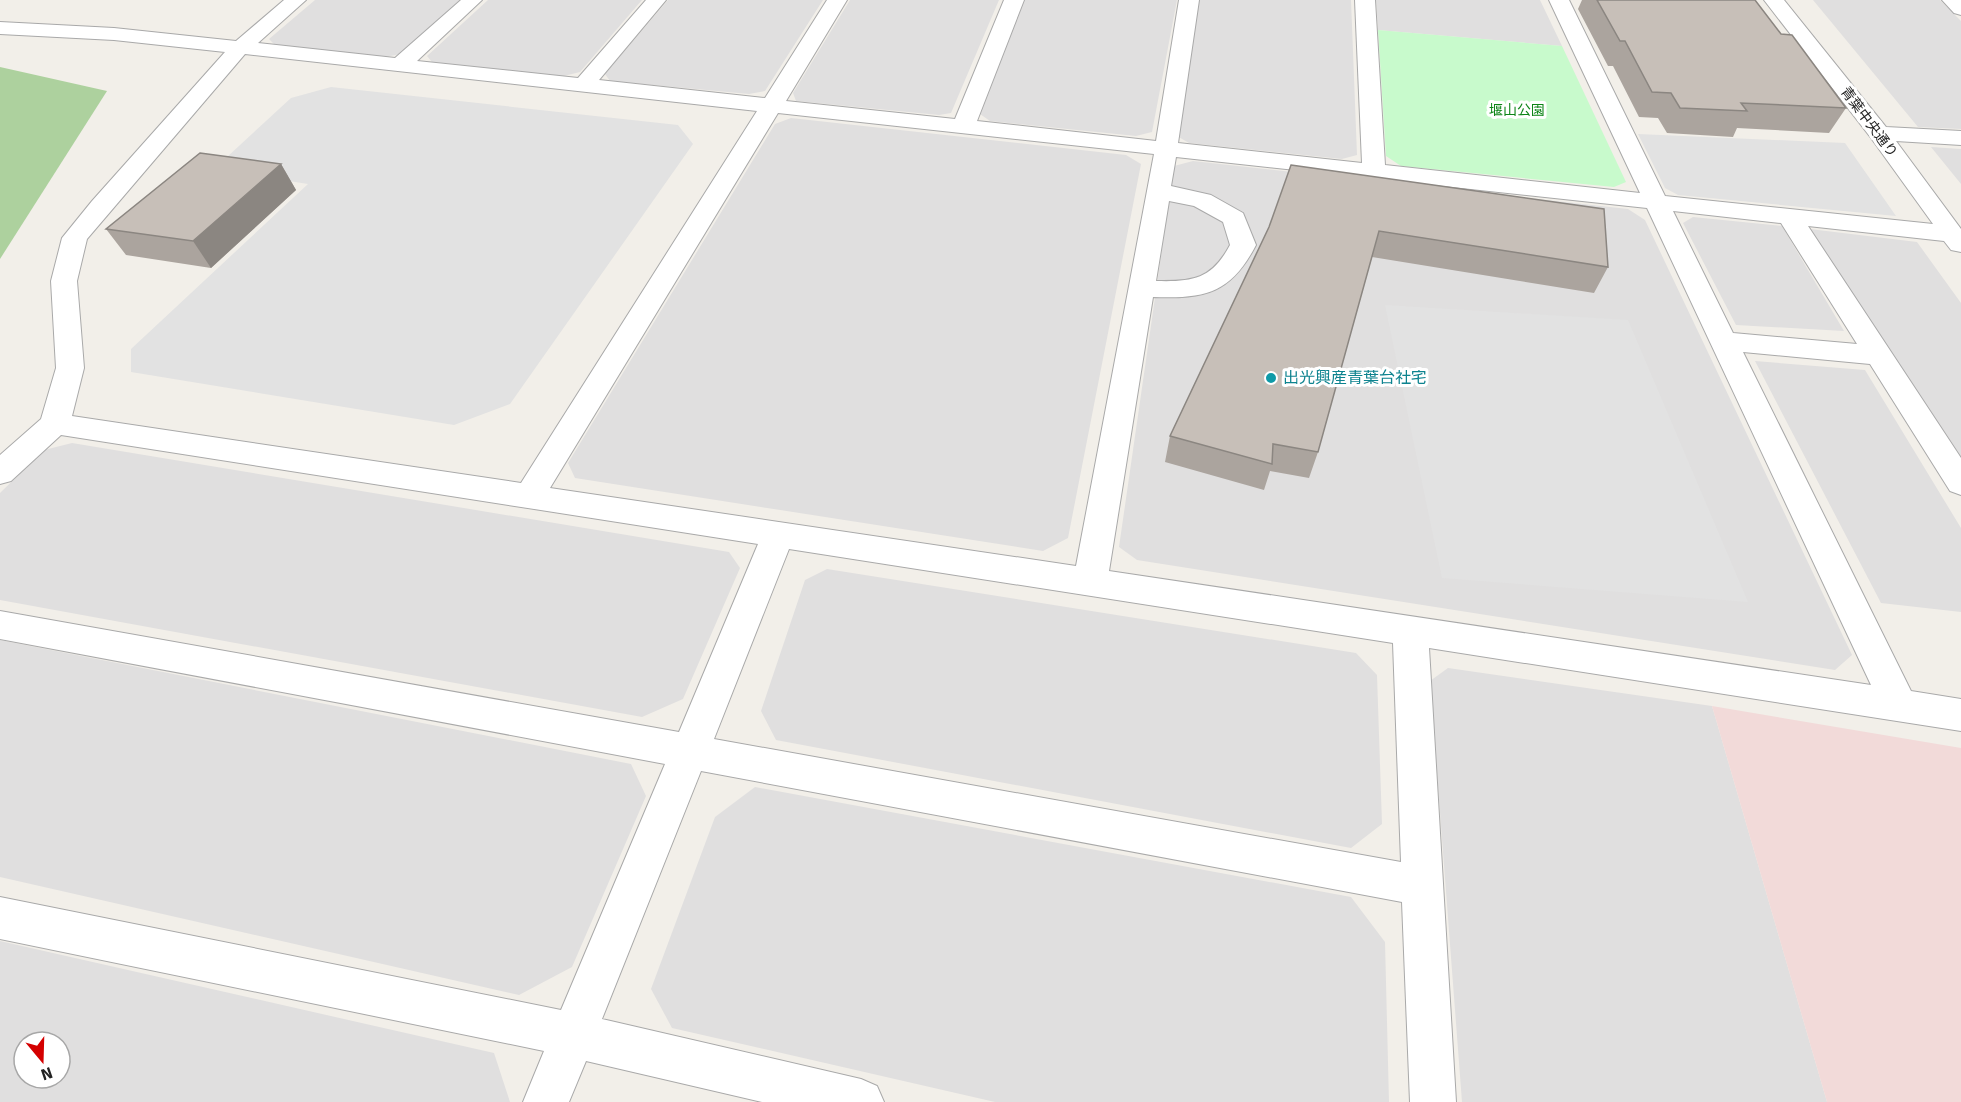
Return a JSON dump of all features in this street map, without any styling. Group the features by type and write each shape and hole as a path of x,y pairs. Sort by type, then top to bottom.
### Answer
{"street":[{"path":"0,473 56,424 70,368 64,281 75,238 239,49 296,0"},
{"path":"399,66 472,0"},
{"path":"583,86 656,0"},
{"path":"529,496 837,0"},
{"path":"963,127 1014,0"},
{"path":"1090,582 1166,149 1189,0"},
{"path":"1365,0 1374,170"},
{"path":"1559,0 1899,705"},
{"name":"青葉中央通り","path":"1773,0 1879,133 1956,240"},
{"path":"1952,0 1961,9"},
{"path":"0,28 114,34 1374,170 1790,217 1956,240"},
{"path":"1879,133 1961,138"},
{"path":"1142,288 1173,290 1207,284 1230,268 1243,245 1234,218 1202,200 1158,191"},
{"path":"1790,217 1961,483"},
{"path":"1725,341 1878,355"},
{"path":"56,424 1961,715"},
{"path":"546,1102 779,534"},
{"path":"0,626 690,750 1423,886"},
{"path":"1410,631 1433,1102"},
{"path":"0,918 573,1035 861,1102"}],"shaded area":[{"path":"315,0 461,0 401,54 385,57 275,45 269,39"},
{"path":"488,0 642,0 580,72 564,76 432,62 427,56"},
{"path":"668,0 823,0 765,91 749,94 610,81 605,74"},
{"path":"850,0 999,0 951,113 939,115 796,101 793,93"},
{"path":"1024,0 1177,0 1152,132 1136,136 990,121 980,114"},
{"path":"1199,0 1351,0 1357,155 1342,159 1189,143 1177,136"},
{"path":"1376,0 1540,0 1562,46 1378,30"},
{"path":"1813,0 1940,0 1961,21 1961,129 1918,127"},
{"path":"331,87 678,125 693,144 510,404 454,425 131,372 131,349 308,184 214,169 291,98"},
{"path":"791,118 1126,155 1141,164 1068,538 1043,551 575,478 568,463 775,124"},
{"path":"1638,134 1845,143 1896,216 1678,195 1665,188"},
{"path":"1931,147 1961,149 1961,184"},
{"path":"1193,161 1628,209 1645,220 1852,655 1835,670 1137,560 1119,547 1174,166"},
{"path":"1693,217 1782,226 1844,331 1736,325 1683,223"},
{"path":"1810,229 1917,242 1961,303 1961,466"},
{"path":"1385,305 1628,320 1748,602 1442,578"},
{"path":"1755,361 1865,370 1961,528 1961,612 1881,603"},
{"path":"72,443 729,552 740,568 683,699 642,717 0,600 0,493 44,450"},
{"path":"827,569 1356,653 1377,675 1382,824 1351,848 776,740 761,711 805,580"},
{"path":"0,640 631,764 646,796 572,967 519,995 0,877"},
{"path":"1448,668 1712,706 1827,1102 1462,1102 1430,681"},
{"path":"1712,706 1961,748 1961,1102 1827,1102"},
{"path":"755,787 1351,897 1385,942 1389,1102 995,1102 672,1028 651,989 715,817"},
{"path":"0,941 494,1053 510,1102 0,1102"}],"green space":[{"name":"堰山公園","path":"1378,30 1562,46 1626,182 1614,187 1401,166 1386,156"},
{"path":"0,67 107,91 0,259"}],"building":[{"path":"1597,0 1755,0 1781,34 1792,35 1846,108 1741,103 1747,111 1680,108 1671,93 1652,92 1625,41 1620,41"},
{"path":"200,153 281,164 193,241 106,229"},
{"name":"出光興産青葉台社宅","path":"1291,165 1604,209 1608,267 1379,231 1318,452 1273,444 1272,464 1170,436 1269,227"}],"place":[{"name":"出光興産青葉台社宅","path":"1271,378"}]}
